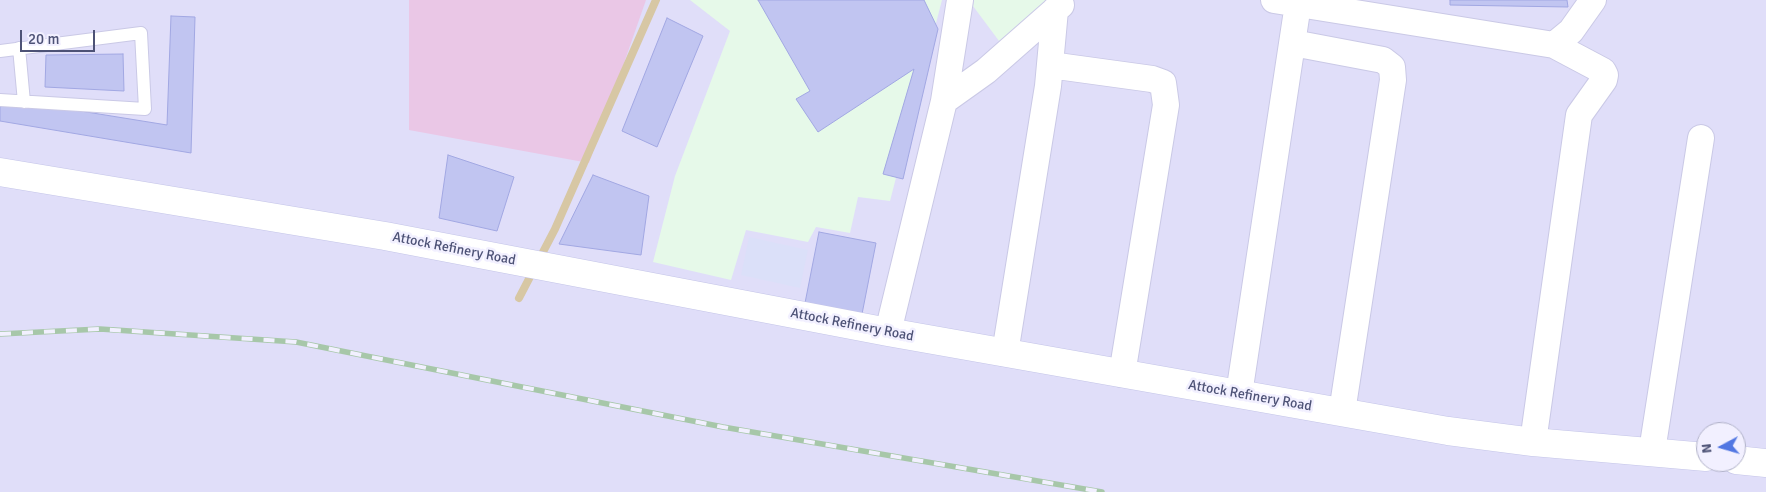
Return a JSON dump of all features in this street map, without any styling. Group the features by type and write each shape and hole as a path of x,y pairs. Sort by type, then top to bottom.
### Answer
{"street":[{"path":"888,332 944,101 960,0"},
{"path":"1554,45 1571,31 1593,0"},
{"path":"1239,394 1293,43 1286,2 1554,45 1603,71 1605,76 1579,115 1533,442"},
{"path":"944,101 986,71 1061,5"},
{"path":"1005,353 1061,5"},
{"path":"1293,43 1383,60 1392,67 1394,80 1342,412"},
{"path":"1050,65 1152,79 1163,83 1166,105 1122,374"},
{"path":"1652,451 1701,138"},
{"name":"Attock Refinery Road","path":"0,172 386,236 888,332 1448,431 1533,442 1696,456"},
{"path":"1746,461 1766,463"}],"lane":[{"path":"0,51 141,33 145,109 0,100"},
{"path":"19,48 24,102"}],"shaded area":[{"path":"0,0 1766,0 1766,492 0,492"},
{"path":"409,0 646,0 589,163 409,130"},
{"path":"690,0 942,0 890,201 858,197 850,233 816,227 808,242 746,230 731,280 653,262 675,176 730,31"},
{"path":"974,0 1048,0 1039,10 999,41 973,6"},
{"path":"749,237 808,250 800,288 741,275"}],"building":[{"path":"758,0 924,0 938,29 903,179 883,174 914,69 818,132 796,99 810,91"},
{"path":"1450,0 1567,0 1568,7 1450,5"},
{"path":"171,16 195,17 191,153 0,121 0,98 167,125"},
{"path":"667,18 703,36 657,147 622,131"},
{"path":"123,54 124,91 45,87 46,55"},
{"path":"448,155 514,177 497,231 439,218"},
{"path":"593,175 649,196 641,255 559,244"},
{"path":"819,232 876,243 862,314 805,303"}],"waterway":[{"path":"519,298 555,229 656,0"}],"railway":[{"path":"0,334 100,329 296,342 723,427 1102,492"}]}
